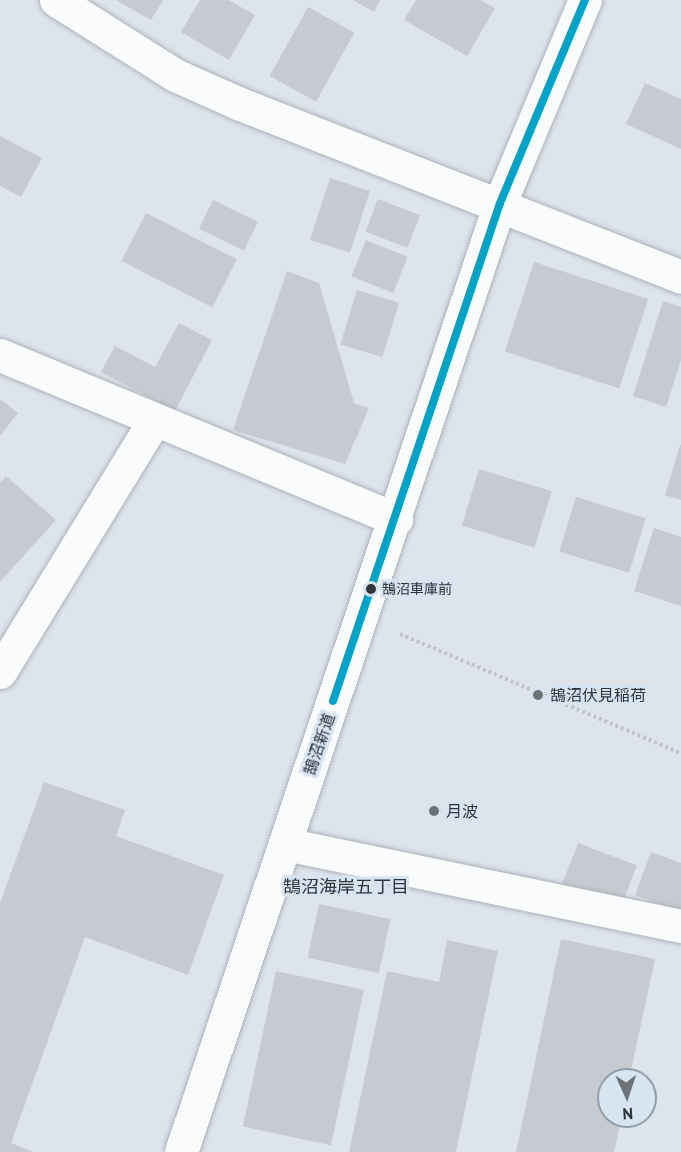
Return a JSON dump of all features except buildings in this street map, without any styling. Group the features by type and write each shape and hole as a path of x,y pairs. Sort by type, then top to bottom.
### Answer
{"street":[{"path":"56,0 175,75 681,276"},
{"name":"鵠沼新道","path":"181,1152 396,519 500,203 585,0"},
{"path":"0,355 154,421 396,519"},
{"path":"0,672 154,421"},
{"path":"285,844 681,926"}],"path":[{"path":"362,618 681,753"}],"transit line":[{"path":"333,701 500,203 585,0"}],"place":[{"name":"鵠沼車庫前","path":"371,589"},
{"name":"鵠沼伏見稲荷","path":"538,695"},
{"name":"月波","path":"434,811"}],"district":[{"name":"鵠沼海岸五丁目","path":"346,887"}]}
